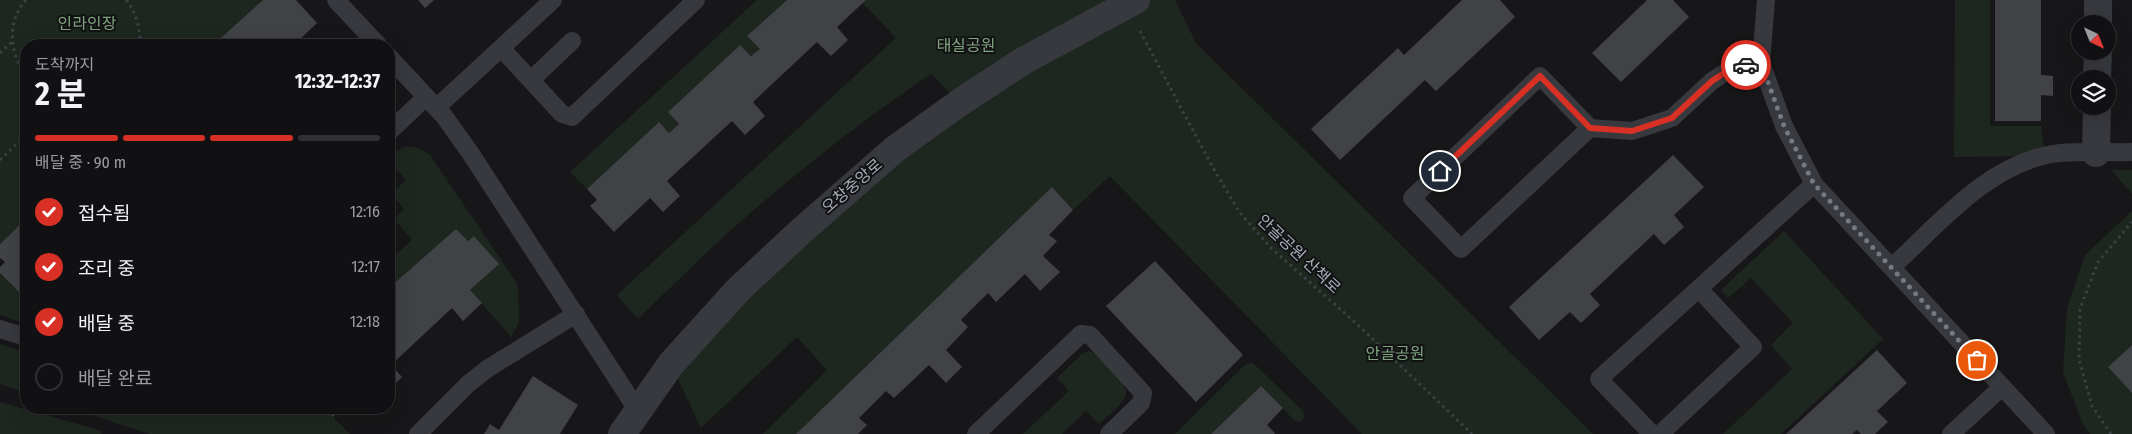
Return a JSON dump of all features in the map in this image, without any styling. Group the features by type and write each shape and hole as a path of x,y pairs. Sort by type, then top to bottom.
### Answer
{"street":[{"path":"2098,0 2098,15"},
{"name":"오창중앙로","path":"622,434 671,364 738,290 799,233 895,149 959,103 1023,62 1130,2"},
{"path":"2096,153 2097,115"}],"lane":[{"path":"336,0 372,39"},
{"path":"395,128 431,103 501,48 553,0"},
{"path":"501,48 562,114 572,117 696,0"},
{"path":"1766,0 1761,63 1784,126 1814,184 2046,434"},
{"path":"531,80 572,41"},
{"path":"1590,128 1461,249 1412,198 1540,76 1590,128 1632,131 1672,118 1712,81 1735,66 1761,63"},
{"path":"395,64 431,103 471,154 638,411"},
{"path":"1892,267 1983,183 2017,164 2052,154 2132,152"},
{"path":"1652,434 1599,379 1814,184"},
{"path":"1660,434 1753,347 1698,288"},
{"path":"418,434 468,384 487,369 576,314"},
{"path":"0,329 20,335"},
{"path":"976,434 1081,334 1090,335 1143,393 1141,403 1109,434"},
{"path":"1951,434 2002,387"}],"path":[{"path":"20,68 16,62 12,42 15,22 26,0"},
{"path":"126,0 131,6 139,26 140,39"},
{"name":"안골공원 산책로","path":"1130,2 1212,166 1240,213 1270,247 1358,325 1472,434"},
{"path":"0,53 12,42"},
{"path":"0,160 20,141"},
{"path":"2111,434 2092,406 2078,359 2080,309 2098,262 2132,222"}],"green space":[{"name":"인라인장","path":"0,0 263,0 220,39 20,39 20,225 0,244"},
{"path":"757,0 787,0 747,36 760,49 751,56 740,45 668,112 679,124 669,133 659,122 587,189 570,172"},
{"path":"860,0 1175,0 1196,43 1593,434 1362,434 1110,176 1073,210 1052,188 796,434 763,434 827,370 797,337 701,428 671,364 959,102 931,74 907,90 860,124 770,196 692,266 638,319 617,295 896,38"},
{"path":"1955,0 1990,0 1990,126 2041,126 2045,156 1954,157"},
{"path":"406,146 419,148 430,155 518,285 519,323 511,337 470,290 498,263 474,236 468,241 456,230 395,283 395,256 412,240 395,220 404,209 395,199 395,190 406,180 395,168 395,152"},
{"path":"2111,170 2132,170 2132,194"},
{"path":"2132,211 2132,345 2108,367 2132,393 2132,434 2090,434 2082,422 2063,372 2067,308 2085,255"},
{"path":"1784,231 1883,339 1781,434 1723,434 1792,369 1771,345 1793,323 1751,278 1728,298 1721,290"},
{"path":"0,273 20,294 20,322 0,315"},
{"path":"0,344 20,351 20,391 0,384"},
{"path":"1090,351 1107,364 1119,377 1126,390 1125,398 1122,402 1099,424 1086,411 1062,434 1023,434 1069,391 1057,378 1083,353"},
{"path":"1253,363 1302,410 1305,416 1301,422 1294,420 1261,386 1211,434 1175,434 1246,364"},
{"path":"0,402 20,408 20,414 42,414 102,431 101,434 0,434"},
{"path":"88,414 330,414 350,434 150,434"}],"building":[{"path":"263,0 296,0 317,23 300,39 220,39"},
{"path":"418,0 434,0 425,8"},
{"path":"787,0 866,0 837,27 848,40 831,56 817,42 753,102 765,116 745,135 732,121 667,181 680,196 663,212 650,198 614,232 590,206 597,200 587,189 659,122 669,133 679,124 668,112 740,45 751,56 760,49 747,36"},
{"path":"1462,0 1500,0 1515,17 1436,91 1425,80 1340,160 1311,129 1398,48 1404,55"},
{"path":"1647,0 1673,0 1689,17 1621,82 1592,53"},
{"path":"1995,0 2041,0 2041,75 2053,76 2053,96 2041,95 2041,121 1995,121"},
{"path":"1673,155 1704,187 1674,215 1684,227 1664,245 1654,234 1590,294 1600,305 1581,323 1570,312 1539,340 1509,307"},
{"path":"1052,187 1073,210 1049,235 1057,241 1043,256 1060,272 1040,291 1025,274 996,302 988,293 961,320 968,327 946,350 962,367 946,383 929,365 894,398 886,391 859,418 867,425 858,434 796,434"},
{"path":"20,225 20,293 0,273 0,267 5,262 0,258 0,244"},
{"path":"456,229 468,241 474,236 499,264 470,290 482,303 463,321 452,308 395,361 395,283"},
{"path":"1155,261 1243,355 1196,402 1106,306"},
{"path":"2132,345 2132,393 2108,367"},
{"path":"1877,350 1907,383 1877,411 1888,422 1875,434 1861,434 1857,430 1852,434 1786,434"},
{"path":"395,369 402,377 395,384"},
{"path":"533,376 578,405 560,434 484,434 490,424 499,430"},
{"path":"1261,386 1283,408 1267,425 1274,434 1211,434"}],"way so far":[{"path":"1746,65 1761,63 1784,126 1814,184 1977,360"}],"route":[{"path":"1440,171 1540,76 1590,128 1632,131 1672,118 1712,81 1735,66 1746,65"}],"park label":[{"name":"태실공원","path":"966,45"},
{"name":"안골공원","path":"1395,353"}]}
